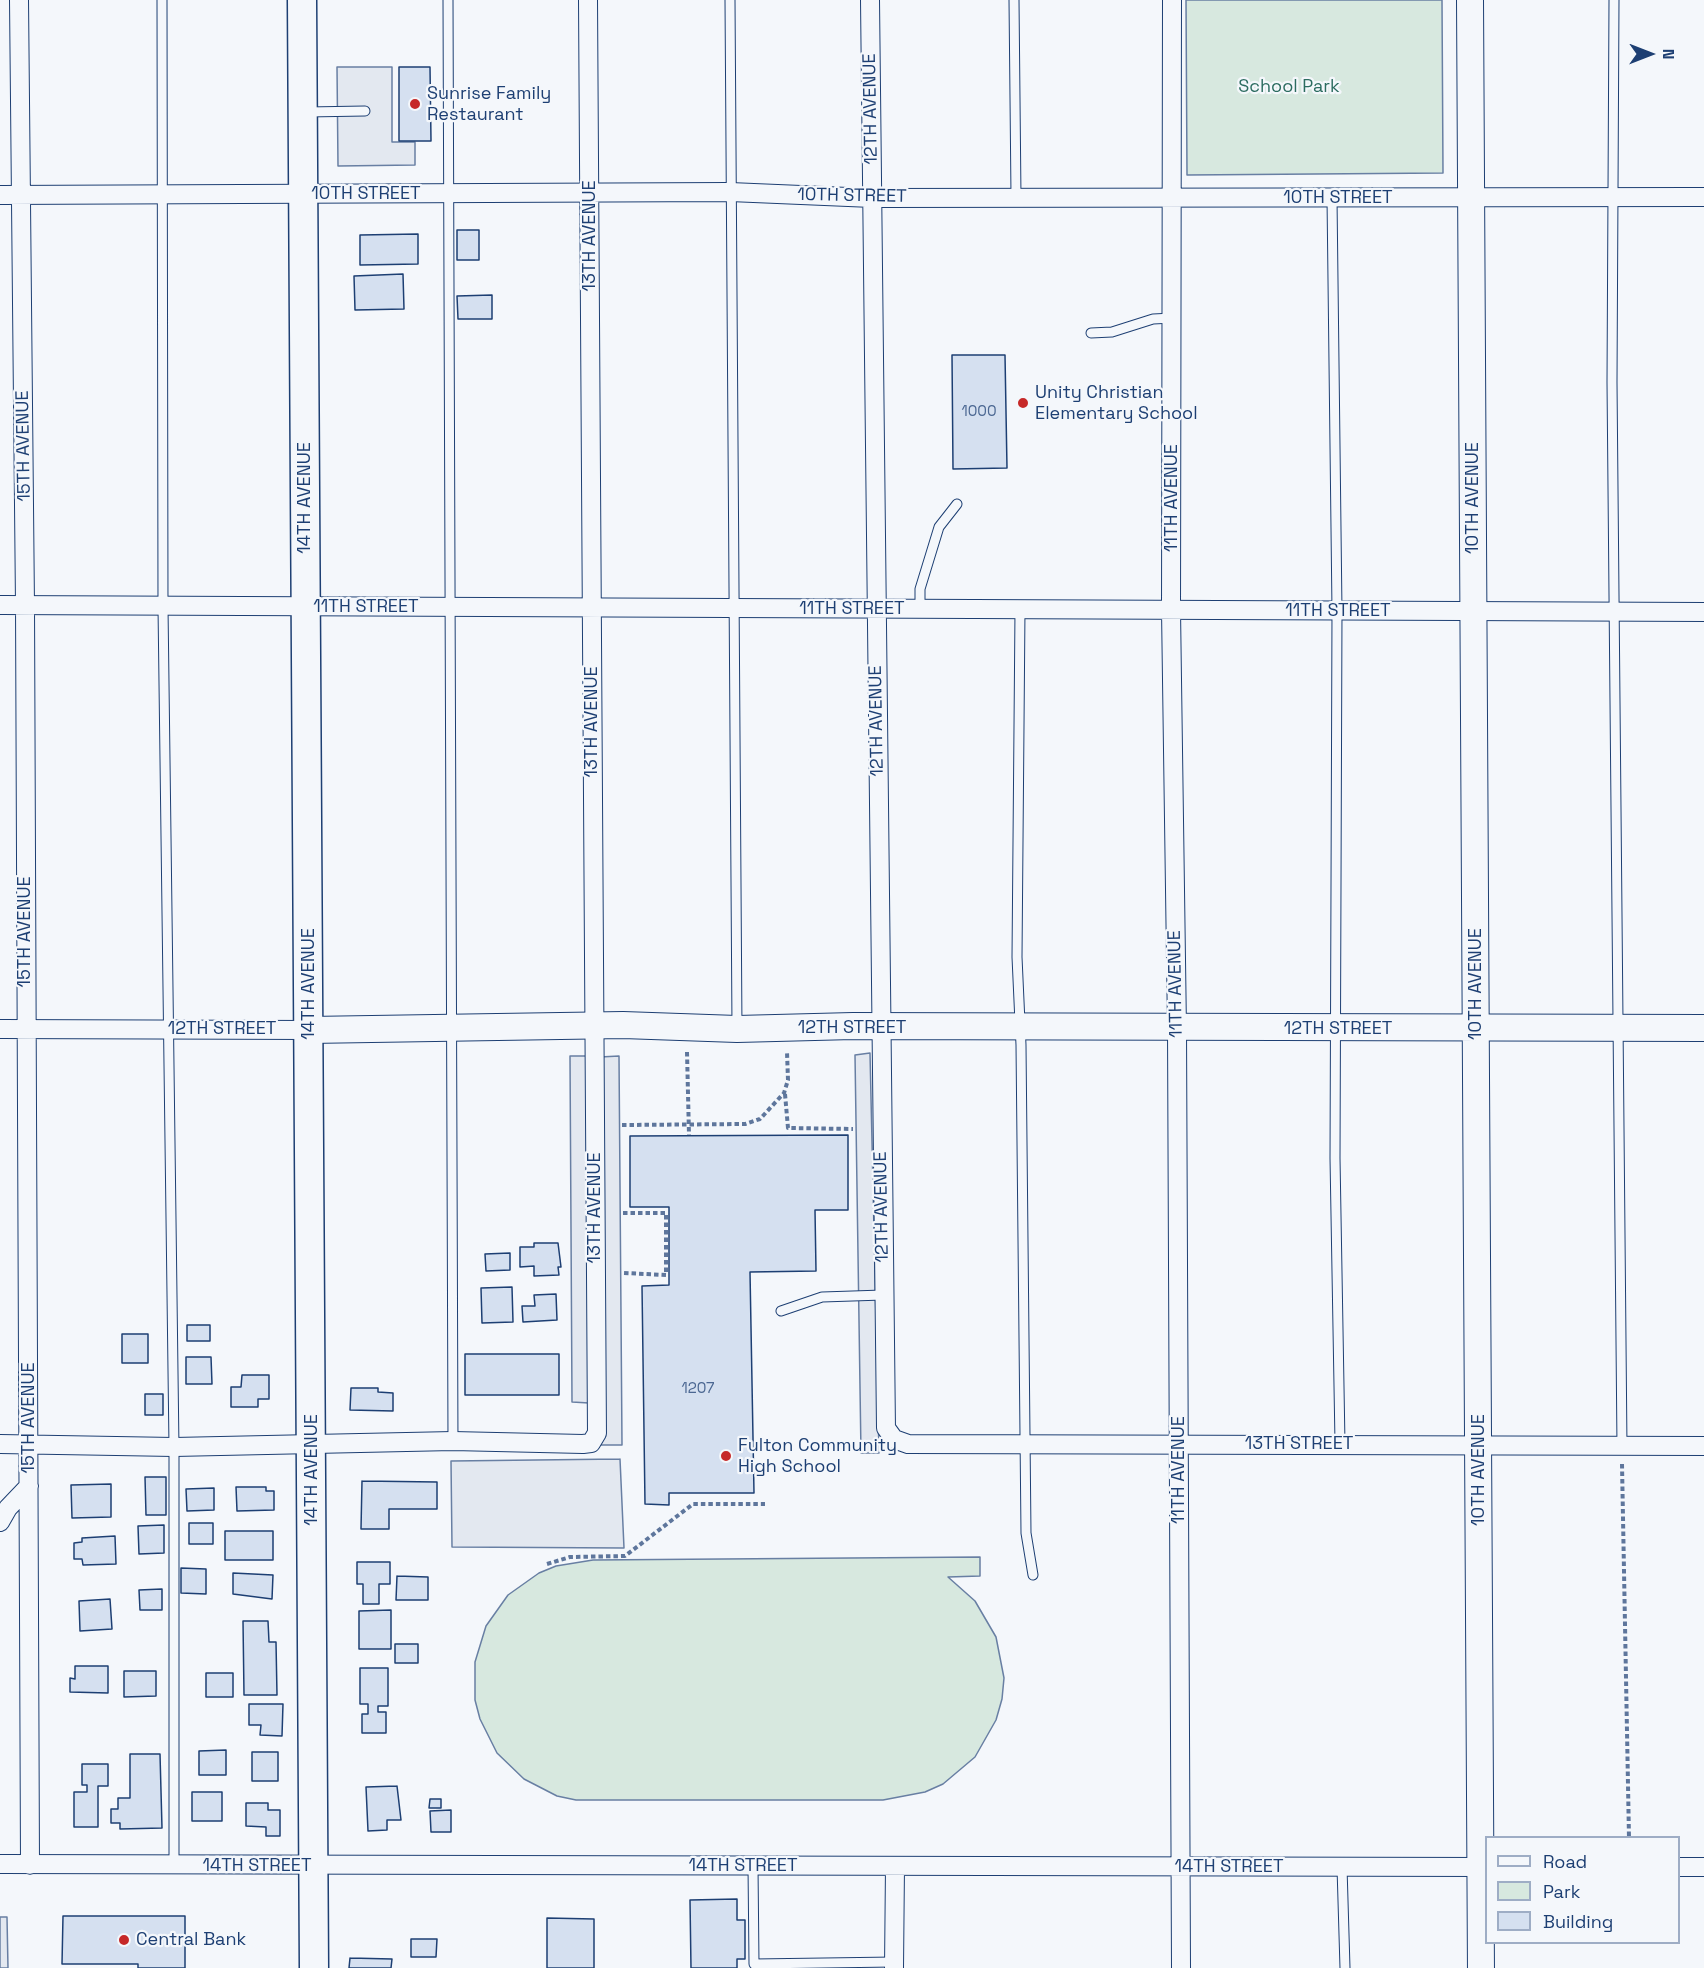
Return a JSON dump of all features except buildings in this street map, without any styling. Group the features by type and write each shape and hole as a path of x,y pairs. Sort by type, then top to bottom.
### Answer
{"main road":[{"name":"14TH AVENUE","path":"302,0 314,1968"}],"street":[{"name":"15TH AVENUE","path":"20,0 30,1445 30,1865"},
{"name":"13TH AVENUE","path":"453,1440 591,1443 597,1433 588,0"},
{"name":"12TH AVENUE","path":"870,0 883,1295 886,1428 894,1440"},
{"name":"11TH AVENUE","path":"1172,0 1171,610 1177,1029 1181,1968"},
{"name":"10TH AVENUE","path":"1470,0 1483,1867 1481,1968"},
{"name":"10TH STREET","path":"0,195 730,192 872,198 1016,196 1472,199 1704,197"},
{"name":"11TH STREET","path":"0,605 1704,612"},
{"name":"12TH STREET","path":"0,1029 453,1030 623,1025 737,1029 880,1027 1021,1029 1704,1028"},
{"path":"0,1444 174,1447 453,1440"},
{"name":"13TH STREET","path":"894,1440 908,1444 1340,1443 1704,1446"},
{"path":"0,1522 8,1508 29,1486"},
{"name":"14TH STREET","path":"0,1864 1483,1867"},
{"path":"894,1965 895,1866"},
{"path":"1680,1867 1704,1867"}],"lane":[{"path":"162,0 163,607 174,1447 174,1866"},
{"path":"448,0 453,1440"},
{"path":"730,0 737,1029"},
{"path":"1014,0 1016,196"},
{"path":"1614,0 1612,382 1616,611 1617,1028 1622,1446"},
{"path":"303,112 365,111"},
{"path":"1332,198 1337,611 1335,1029 1340,1443"},
{"path":"1092,333 1112,332 1153,319 1173,318"},
{"path":"920,609 920,589 939,527 957,504"},
{"path":"1020,610 1017,957 1021,1029 1027,1444 1026,1533 1033,1575"},
{"path":"781,1311 822,1297 883,1295"},
{"path":"753,1866 754,1964 894,1965"},
{"path":"1342,1867 1345,1968"}],"path":[{"path":"687,1052 689,1135"},
{"path":"622,1125 745,1124 760,1119 784,1093 788,1080 787,1052"},
{"path":"784,1093 787,1100 788,1128 853,1129"},
{"path":"623,1213 666,1213 666,1275 624,1273"},
{"path":"1622,1446 1629,1836"},
{"path":"547,1564 570,1557 625,1556 693,1504 765,1504"}],"green space":[{"name":"School Park","path":"1186,0 1442,0 1443,173 1187,175"},
{"path":"980,1557 980,1576 948,1577 975,1601 996,1637 1004,1678 1002,1699 996,1720 975,1757 943,1784 925,1792 883,1800 576,1800 557,1796 524,1779 497,1753 480,1719 475,1700 475,1662 486,1626 508,1595 539,1573 556,1566 593,1560"}],"shaded area":[{"path":"337,67 392,67 392,142 415,142 415,165 338,166"},
{"path":"870,1053 879,1453 861,1453 855,1055"},
{"path":"570,1056 587,1056 589,1403 572,1402"},
{"path":"619,1056 622,1445 601,1445 600,1057"},
{"path":"620,1459 624,1548 452,1547 451,1461"},
{"path":"0,1917 7,1917 8,1968 0,1968"}],"place":[{"name":"Sunrise Family Restaurant","path":"415,104"},
{"name":"Unity Christian Elementary School","path":"1023,403"},
{"name":"Fulton Community High School","path":"726,1456"},
{"name":"Central Bank","path":"124,1940"}]}
